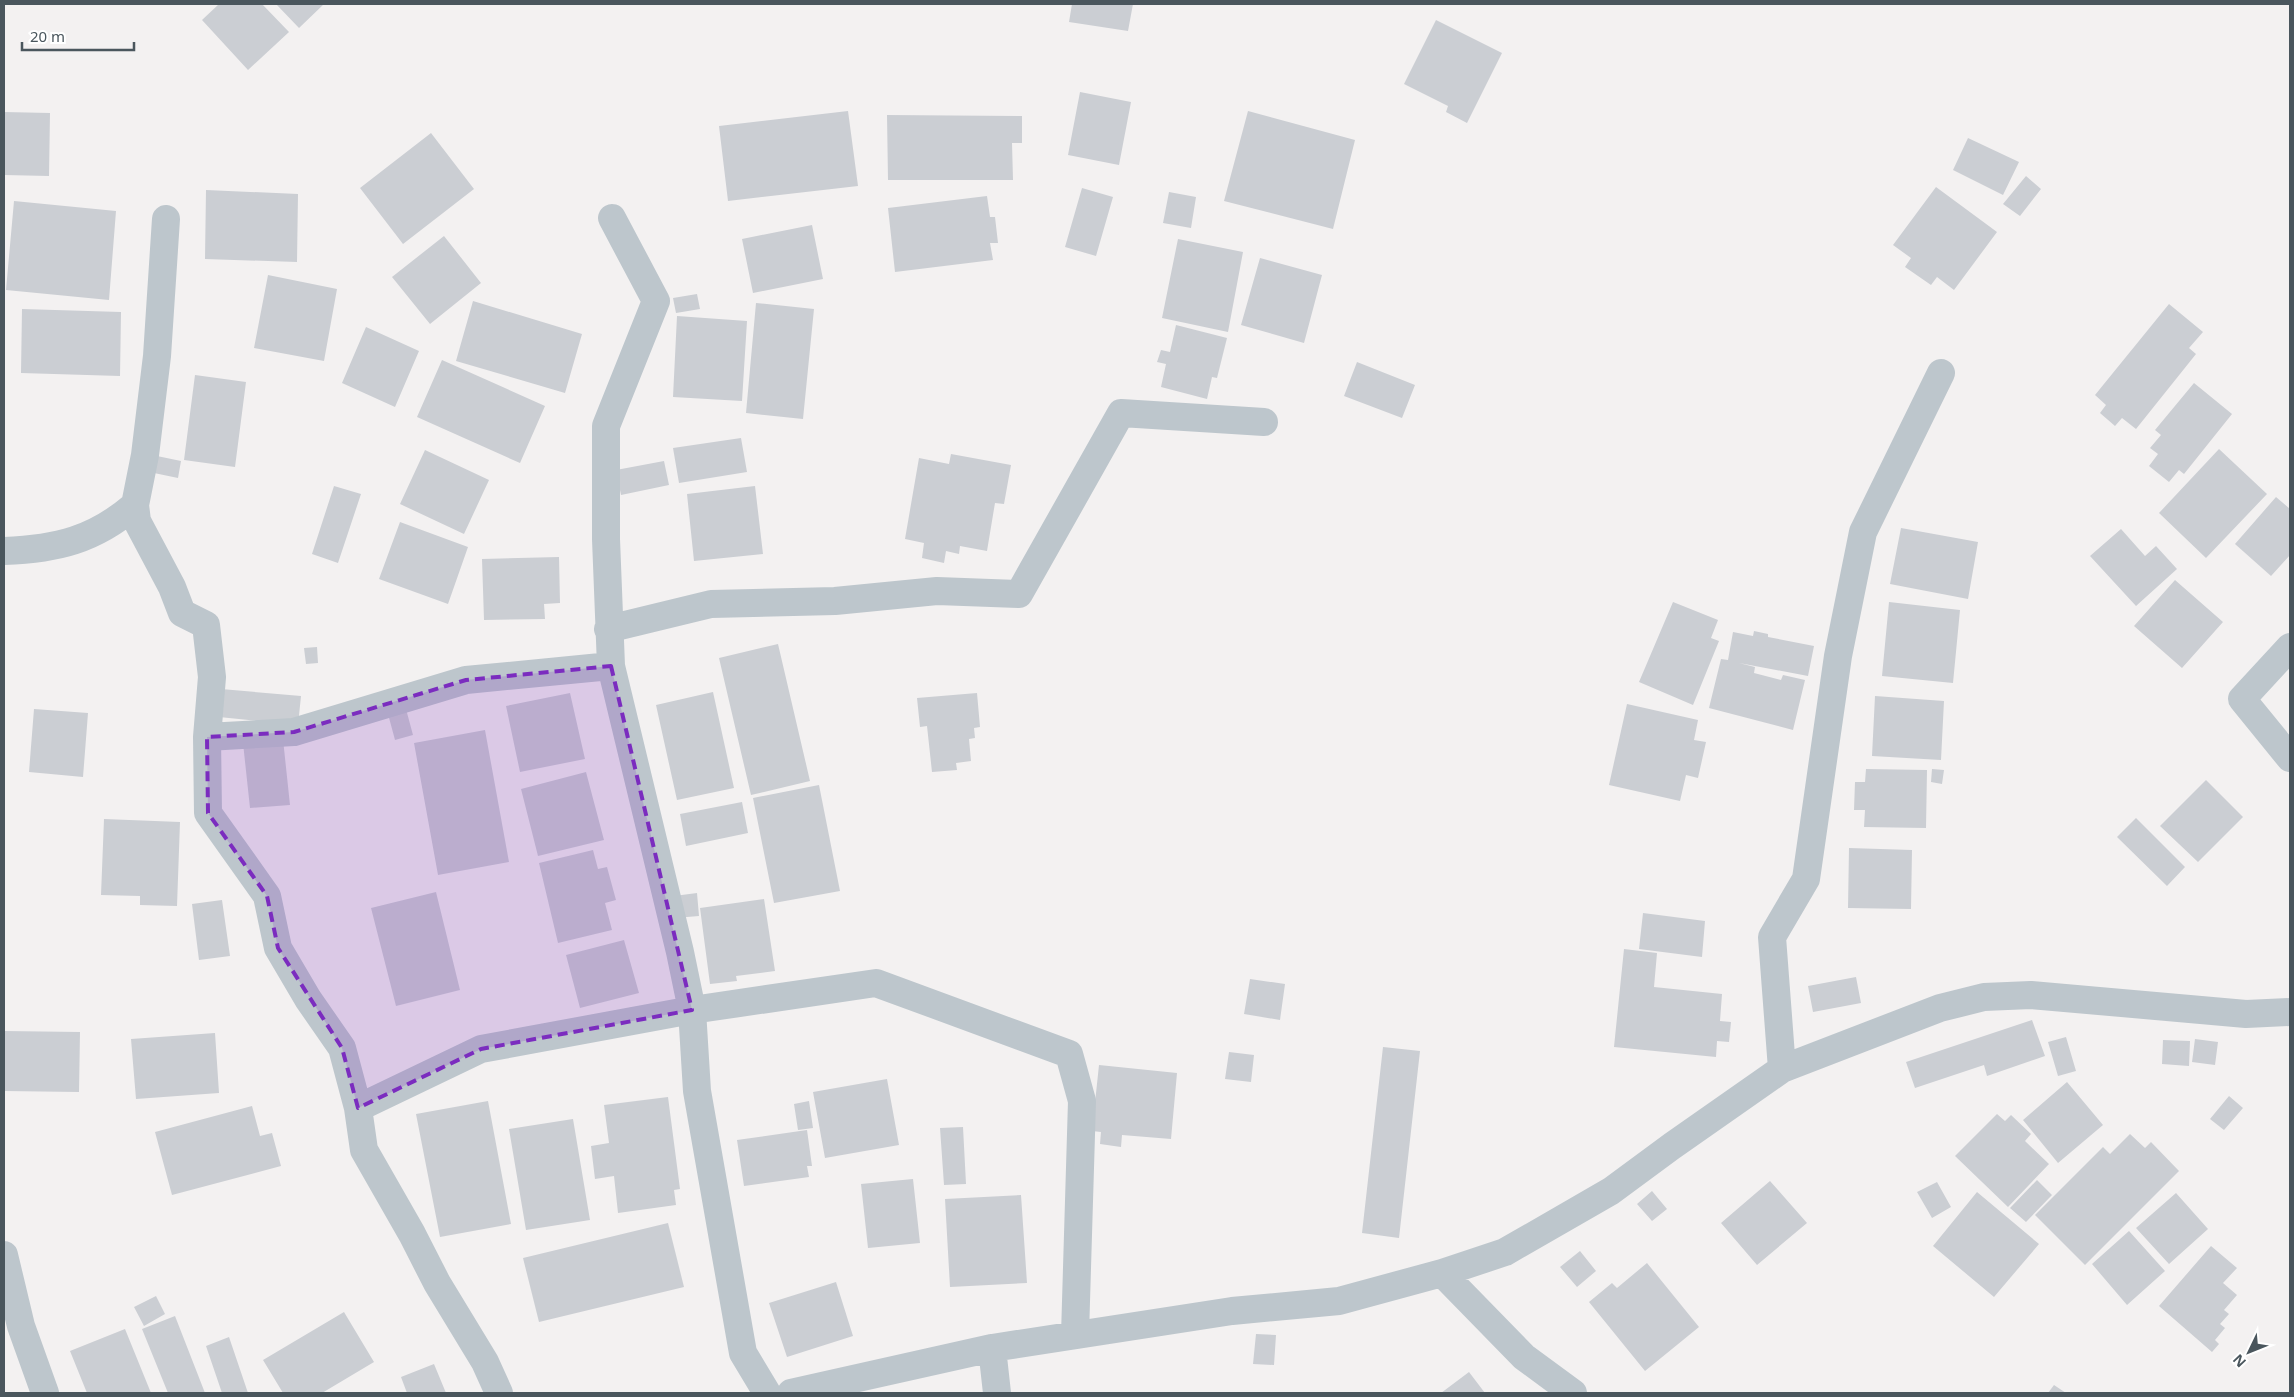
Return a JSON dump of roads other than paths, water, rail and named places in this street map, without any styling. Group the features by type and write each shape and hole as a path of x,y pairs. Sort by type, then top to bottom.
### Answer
{"street":[{"path":"166,218 156,356 145,455 135,505 137,521 172,587 182,613 206,625 212,677 208,737 208,813 267,896 278,948 308,999 342,1048 358,1108 364,1150 412,1234 437,1283 485,1362 499,1393"},
{"path":"612,218 656,301 606,426 608,628 611,666 692,1010 697,1091 743,1353 767,1393"},
{"path":"1782,1069 1772,937 1806,880 1838,656 1863,532 1941,373"},
{"path":"608,628 711,604 835,601 937,591 1019,594 1121,413 1264,422"},
{"path":"4,552 30,550 76,541 118,520 135,505"},
{"path":"2290,647 2242,699 2290,758"},
{"path":"208,737 294,732 466,680 611,666"},
{"path":"358,1108 482,1049 692,1010 876,983 1069,1054 1082,1101 1075,1336"},
{"path":"791,1393 992,1348 1232,1311 1339,1301 1442,1273 1505,1252 1611,1191 1782,1069 1940,1008 1984,997 2031,995 2246,1014 2290,1012"},
{"path":"4,1255 21,1326 45,1393"},
{"path":"1442,1273 1524,1356 1573,1393"},
{"path":"992,1348 997,1393"}]}
